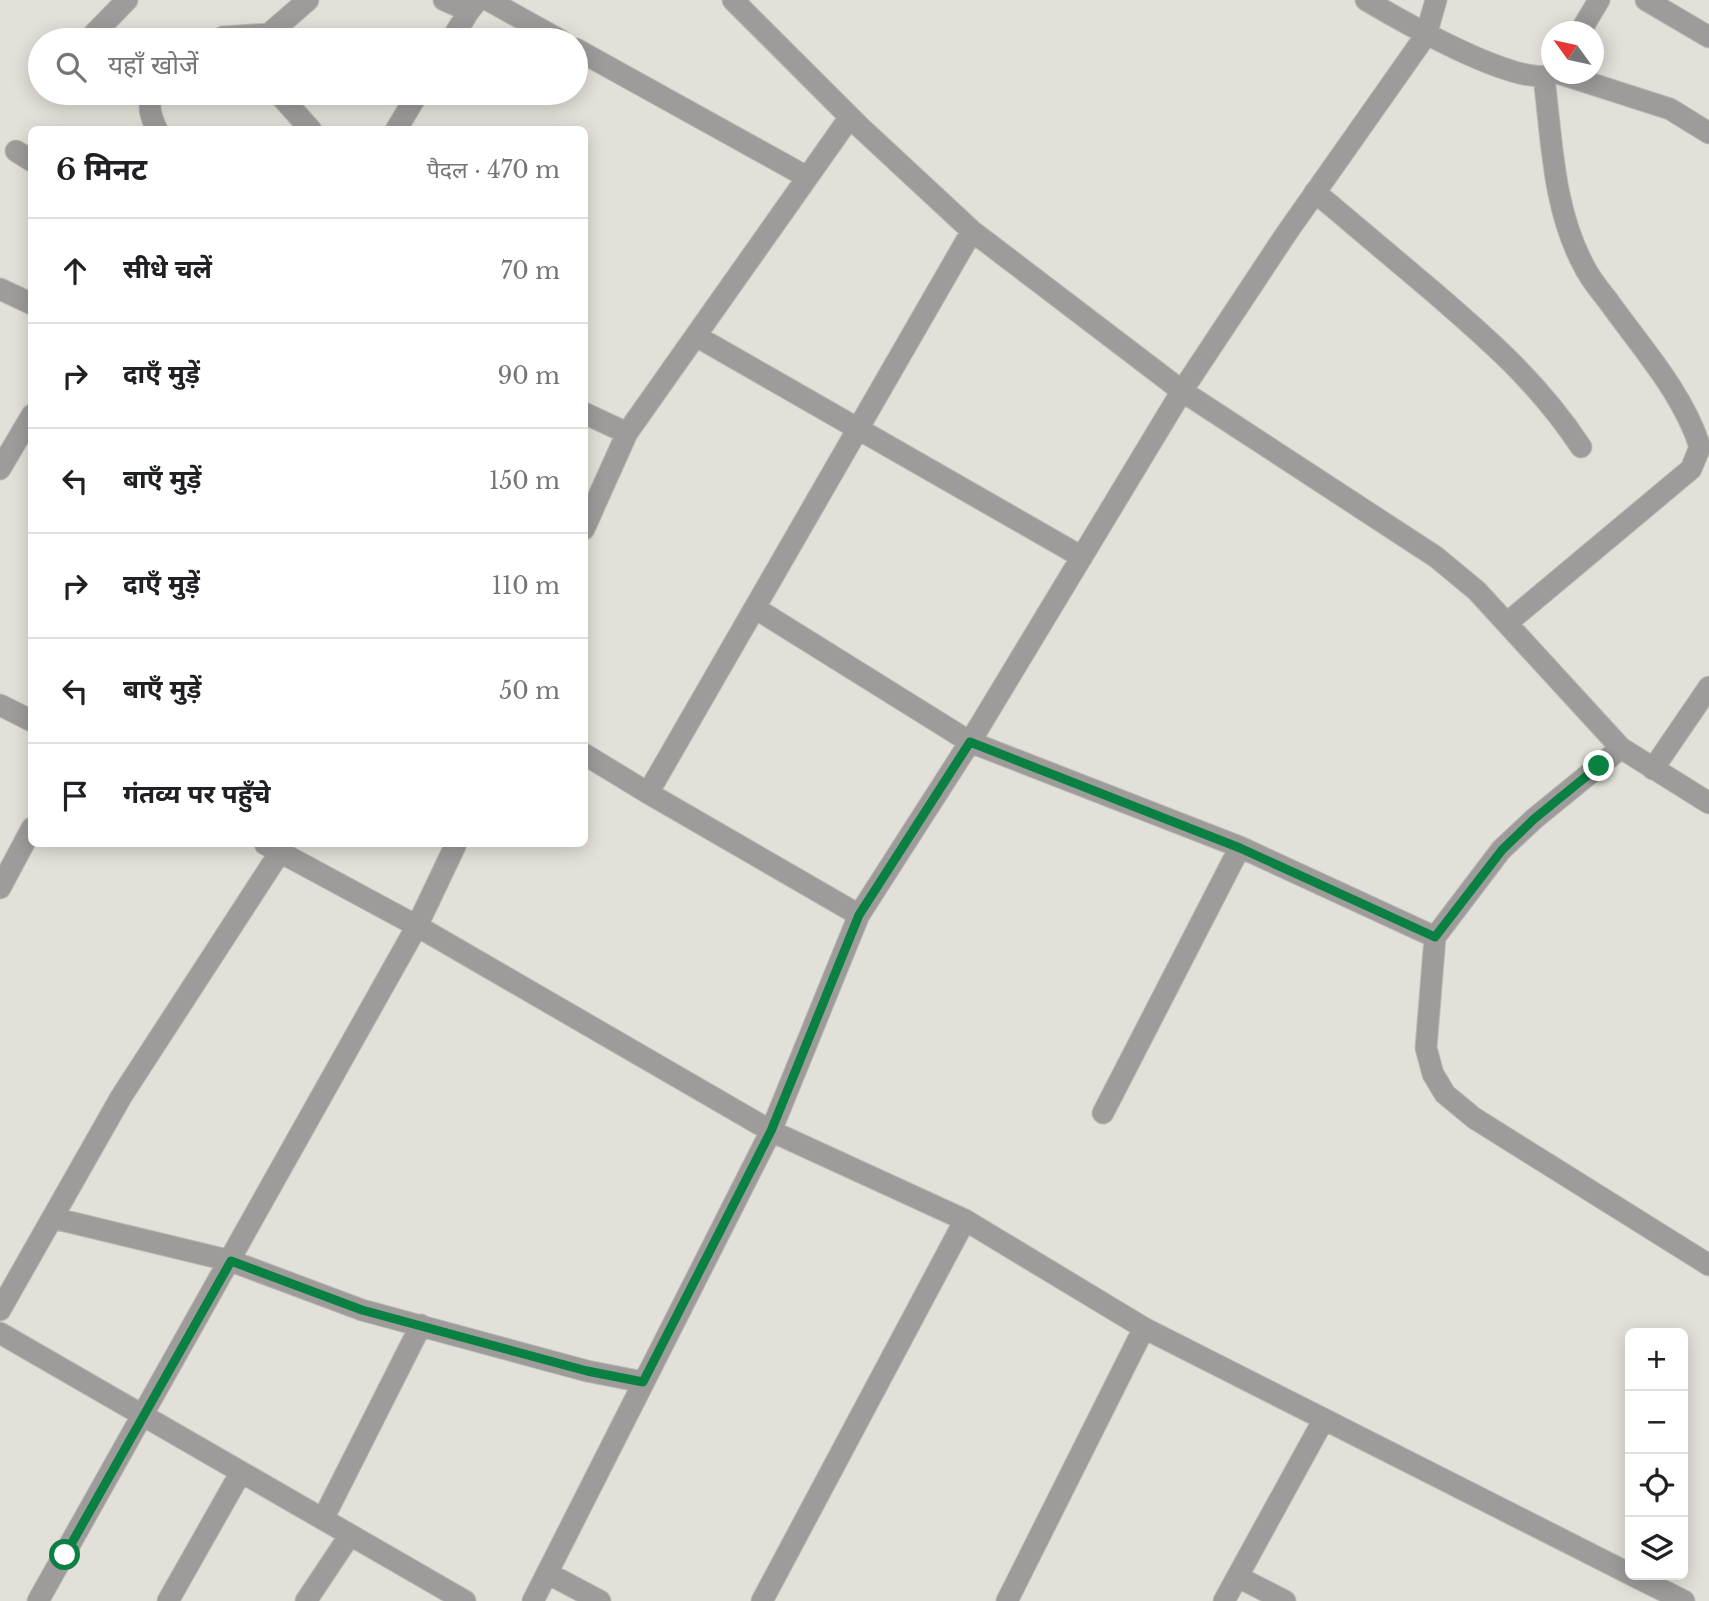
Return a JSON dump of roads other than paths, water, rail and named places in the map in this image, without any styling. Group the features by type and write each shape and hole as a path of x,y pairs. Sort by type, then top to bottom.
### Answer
{"street":[{"path":"100,28 127,0"},
{"path":"278,28 308,0"},
{"path":"444,0 473,6 459,28"},
{"path":"488,0 538,28"},
{"path":"733,0 850,117 972,231 1182,391 1436,557 1476,591 1507,623 1621,748 1709,803"},
{"path":"1366,0 1426,35 1515,72 1541,74"},
{"path":"533,1601 771,1131 859,915 970,742 1182,391 1315,192 1426,35 1436,0"},
{"path":"1587,21 1599,0"},
{"path":"1646,0 1709,37"},
{"path":"588,56 807,177"},
{"path":"1507,623 1568,569 1691,469 1705,447 1673,392 1585,268 1569,233 1557,189 1553,84"},
{"path":"1584,84 1670,109 1709,133"},
{"path":"150,105 150,115 155,126"},
{"path":"289,105 307,126"},
{"path":"398,126 411,105"},
{"path":"588,520 627,433 850,117"},
{"path":"1315,192 1480,332 1524,374 1560,415 1581,447"},
{"path":"648,793 972,231"},
{"path":"0,289 28,302"},
{"path":"696,336 1082,557"},
{"path":"588,415 627,433"},
{"path":"0,470 28,422"},
{"path":"755,608 970,742 1240,848 1435,937"},
{"path":"1653,769 1709,687"},
{"path":"0,705 28,718"},
{"path":"1621,748 1534,819 1502,850 1435,937 1426,1048 1433,1074 1445,1094 1474,1118 1709,1265"},
{"path":"588,756 859,915"},
{"path":"0,888 28,836"},
{"path":"38,1601 417,926 455,847"},
{"path":"0,1310 121,1097 272,848 417,926 771,1131 965,1220 1144,1328 1625,1571"},
{"path":"1103,1113 1240,848"},
{"path":"52,1218 231,1261 362,1310 587,1371 643,1382"},
{"path":"762,1601 965,1220"},
{"path":"323,1519 421,1325"},
{"path":"1007,1601 1144,1328"},
{"path":"0,1333 465,1601"},
{"path":"1224,1601 1324,1419"},
{"path":"168,1601 241,1472"},
{"path":"306,1601 351,1535"},
{"path":"547,1573 600,1601"},
{"path":"1238,1577 1285,1601"},
{"path":"1643,1580 1684,1601"}]}
